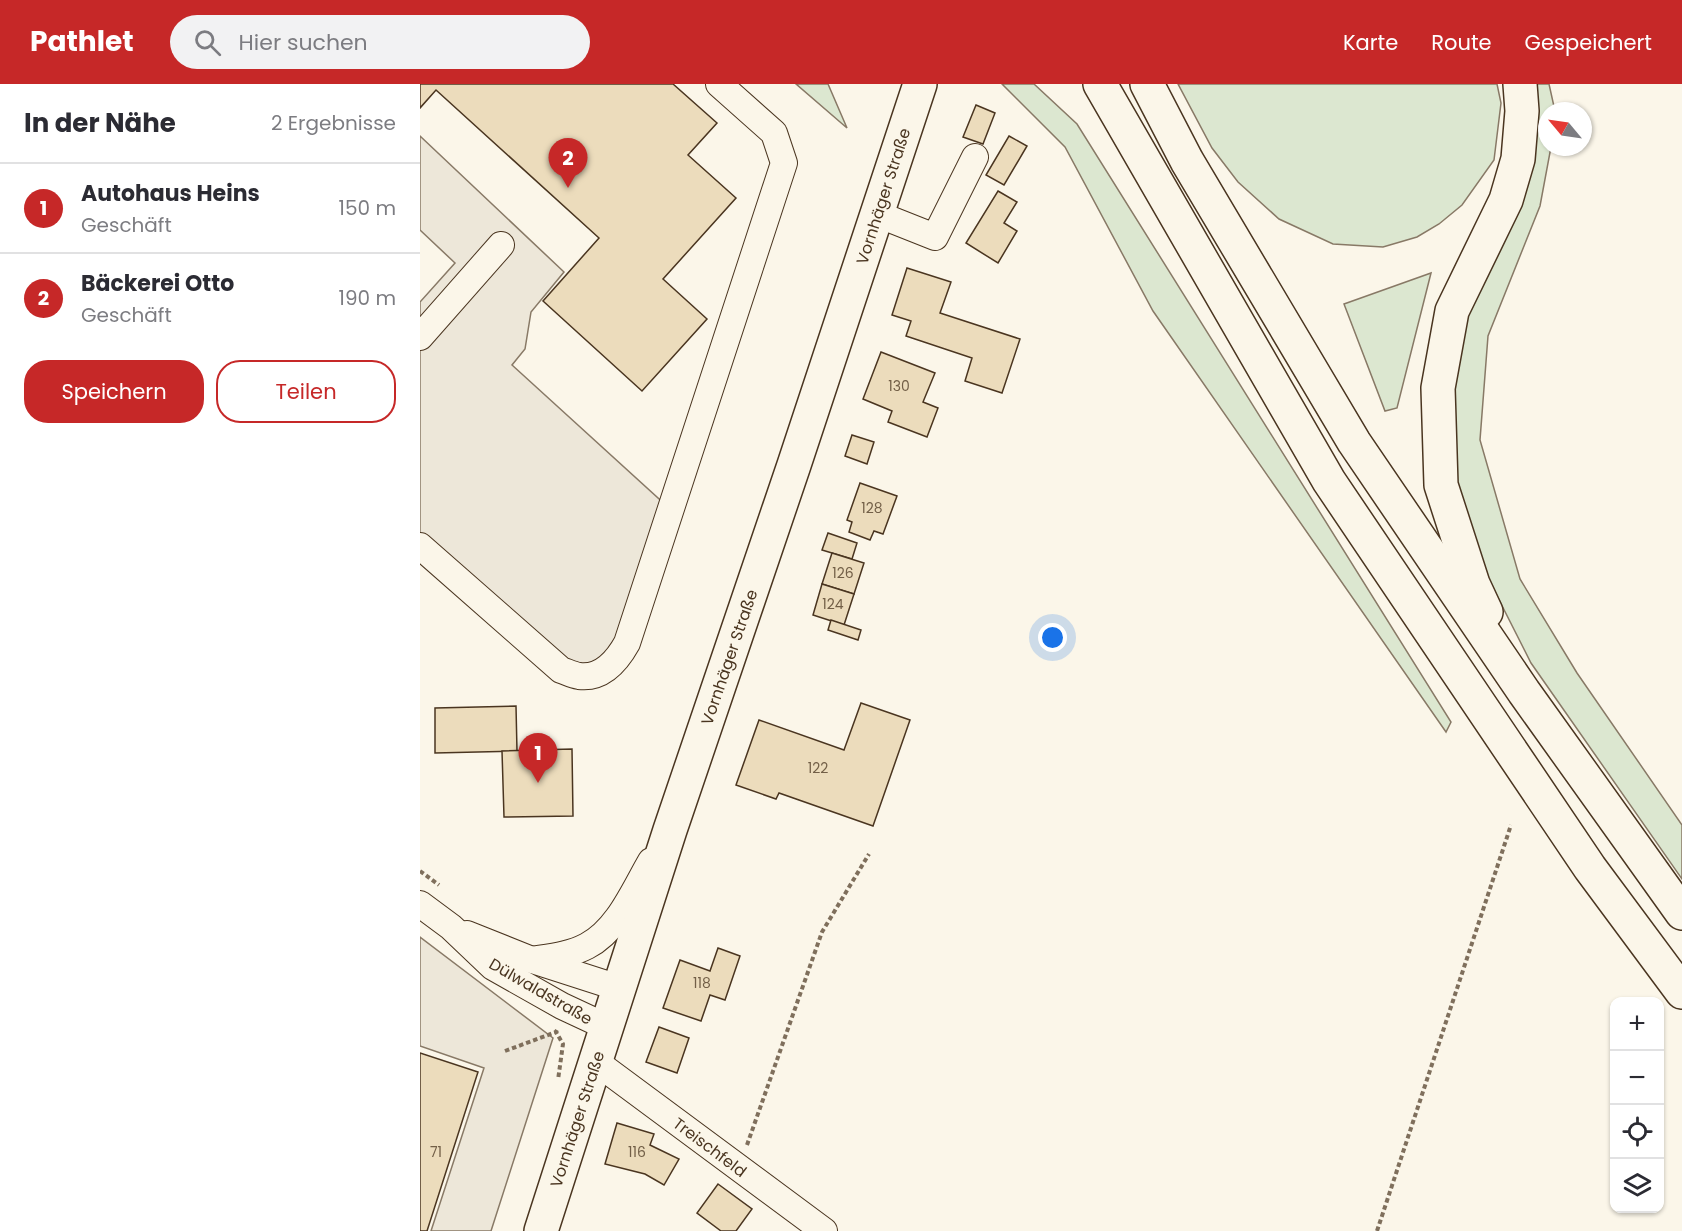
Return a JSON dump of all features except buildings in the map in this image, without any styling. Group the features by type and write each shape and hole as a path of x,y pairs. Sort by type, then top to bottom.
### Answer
{"main road":[{"name":"Vornhäger Straße","path":"541,1231 670,830 920,84"},
{"path":"1100,84 1329,481 1590,868 1682,992"},
{"path":"1147,84 1187,161 1354,442 1524,692 1682,914"},
{"path":"1520,84 1522,111 1518,159 1506,200 1452,311 1438,388 1441,485 1473,584 1524,692"}],"street":[{"path":"420,546 561,670 580,676 602,672 617,661 635,621 784,163 774,133 719,84"},
{"path":"877,214 935,237 975,157"},
{"path":"420,337 501,245"},
{"path":"532,960 572,952 599,938 616,920 670,830"},
{"name":"Dülwaldstraße","path":"420,904 451,927 493,967 562,1006 607,1027"},
{"name":"Dülwaldstraße","path":"451,927 502,950 620,988"},
{"name":"Treischfeld","path":"596,1062 824,1231"}],"path":[{"path":"1377,1231 1511,825"},
{"path":"739,1169 822,932 869,854"},
{"path":"420,871 446,890"},
{"path":"504,1051 556,1032"}],"green space":[{"path":"796,84 828,84 847,128"},
{"path":"1002,84 1034,84 1077,124 1451,722 1446,732 1153,311 1065,147"},
{"path":"1178,84 1497,84 1501,103 1494,160 1462,205 1439,224 1417,237 1383,247 1333,244 1279,219 1238,182 1212,148"},
{"path":"1534,84 1549,84 1553,102 1538,102 1538,156 1549,156 1540,206 1488,336 1480,440 1520,579 1577,673 1682,825 1682,879 1531,663 1488,578 1456,482 1454,389 1467,316"},
{"path":"1431,273 1397,408 1385,411 1344,304"}],"shaded area":[{"path":"420,136 564,272 531,312 525,349 512,365 680,518 597,684 420,559 420,302 455,263 420,230"},
{"path":"420,937 553,1038 491,1231 431,1231 484,1068 420,1046"}],"place":[{"name":"Bäckerei Otto","path":"568,188"},
{"name":"Autohaus Heins","path":"538,783"}]}
